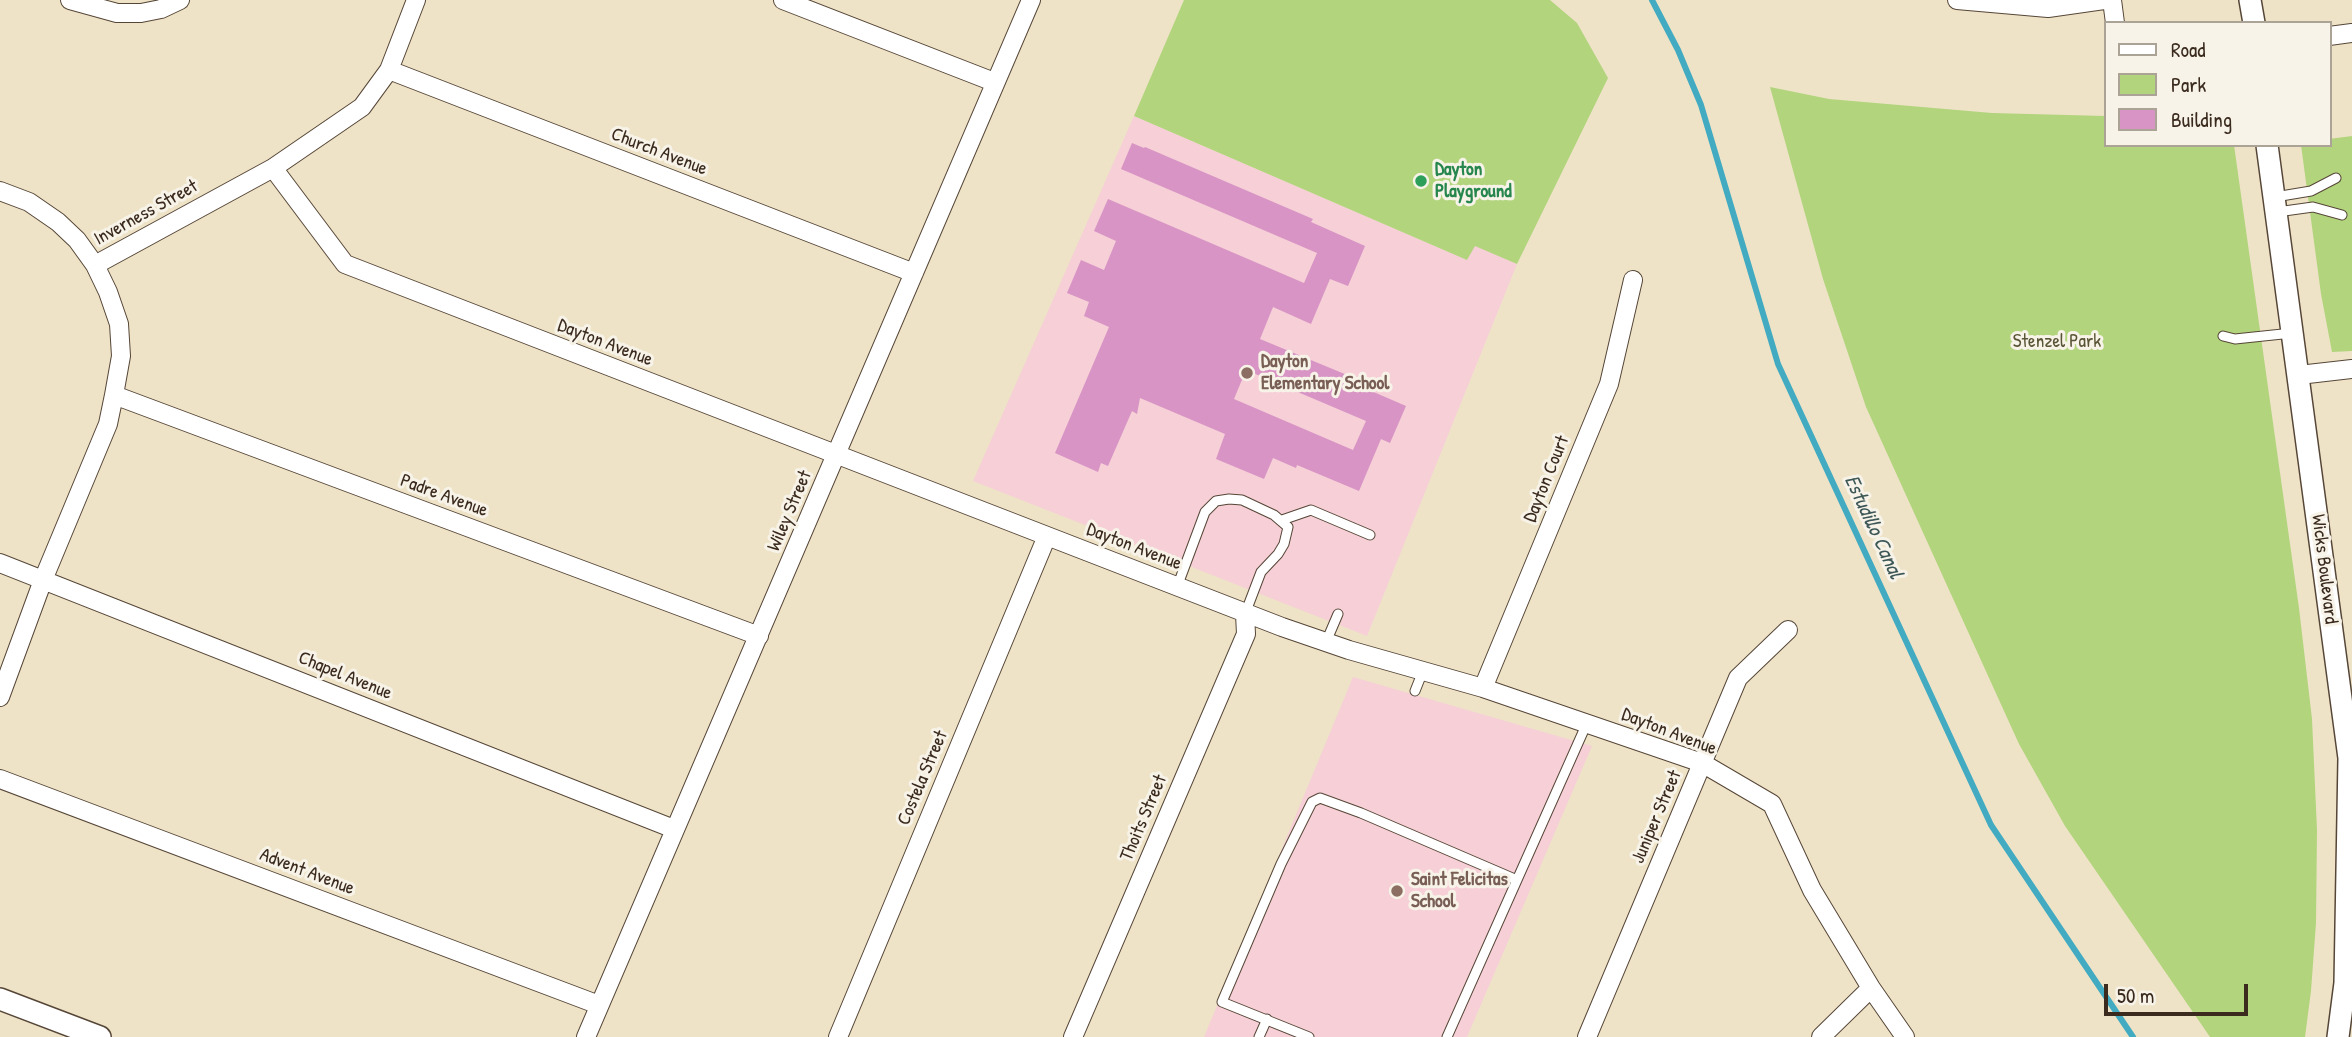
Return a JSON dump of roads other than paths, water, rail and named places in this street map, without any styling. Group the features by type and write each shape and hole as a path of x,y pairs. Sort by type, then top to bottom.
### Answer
{"street":[{"path":"70,0 117,13 141,13 162,9 180,0"},
{"name":"Inverness Street","path":"0,697 44,580 108,424 121,356 119,324 95,265 273,168 362,107 389,70 416,0"},
{"path":"783,0 994,82"},
{"name":"Wiley Street","path":"586,1037 1031,0"},
{"path":"1957,0 2048,8 2104,0"},
{"path":"2112,0 2115,21"},
{"path":"2250,0 2254,21"},
{"path":"2331,36 2352,33"},
{"name":"Church Avenue","path":"389,70 914,273"},
{"name":"Wicks Boulevard","path":"2267,147 2349,758 2345,984 2338,1037"},
{"name":"Dayton Avenue","path":"273,168 345,264 1245,614 1326,642 1483,688 1702,763 1772,804 1812,890 1871,989 1905,1037"},
{"path":"0,191 29,202 58,222 77,240 95,265"},
{"name":"Dayton Court","path":"1483,688 1609,384 1633,280"},
{"path":"2299,374 2352,369"},
{"name":"Padre Avenue","path":"114,396 759,636"},
{"name":"Costela Street","path":"838,1037 1047,536"},
{"name":"Chapel Avenue","path":"0,563 674,829"},
{"name":"Thoits Street","path":"1073,1037 1246,634 1245,614"},
{"name":"Juniper Street","path":"1587,1037 1738,678 1788,630"},
{"name":"Advent Avenue","path":"0,779 599,1005"},
{"path":"1821,1037 1871,989"},
{"path":"0,999 100,1037"}],"lane":[{"path":"2275,205 2336,178"},
{"path":"2275,205 2313,207 2342,215"},
{"path":"2223,336 2235,339 2291,333"},
{"path":"1177,587 1205,512 1216,501 1242,500 1282,520 1288,527 1287,536 1278,554 1261,572 1245,614"},
{"path":"1282,520 1311,510 1370,535"},
{"path":"1326,642 1338,614"},
{"path":"1415,691 1423,671"},
{"path":"1447,1037 1587,723"},
{"path":"1309,1037 1223,1002 1281,864 1312,802 1320,798 1361,813 1517,880"},
{"path":"1259,1037 1267,1019"}],"waterway":[{"name":"Estudillo Canal","path":"1652,0 1678,50 1701,105 1778,364 1991,825 2133,1037"}],"place":[{"name":"Dayton Playground","path":"1421,181"},
{"name":"Dayton Elementary School","path":"1247,373"},
{"name":"Saint Felicitas School","path":"1397,891"}],"park label":[{"name":"Stenzel Park","path":"2057,342"}]}
